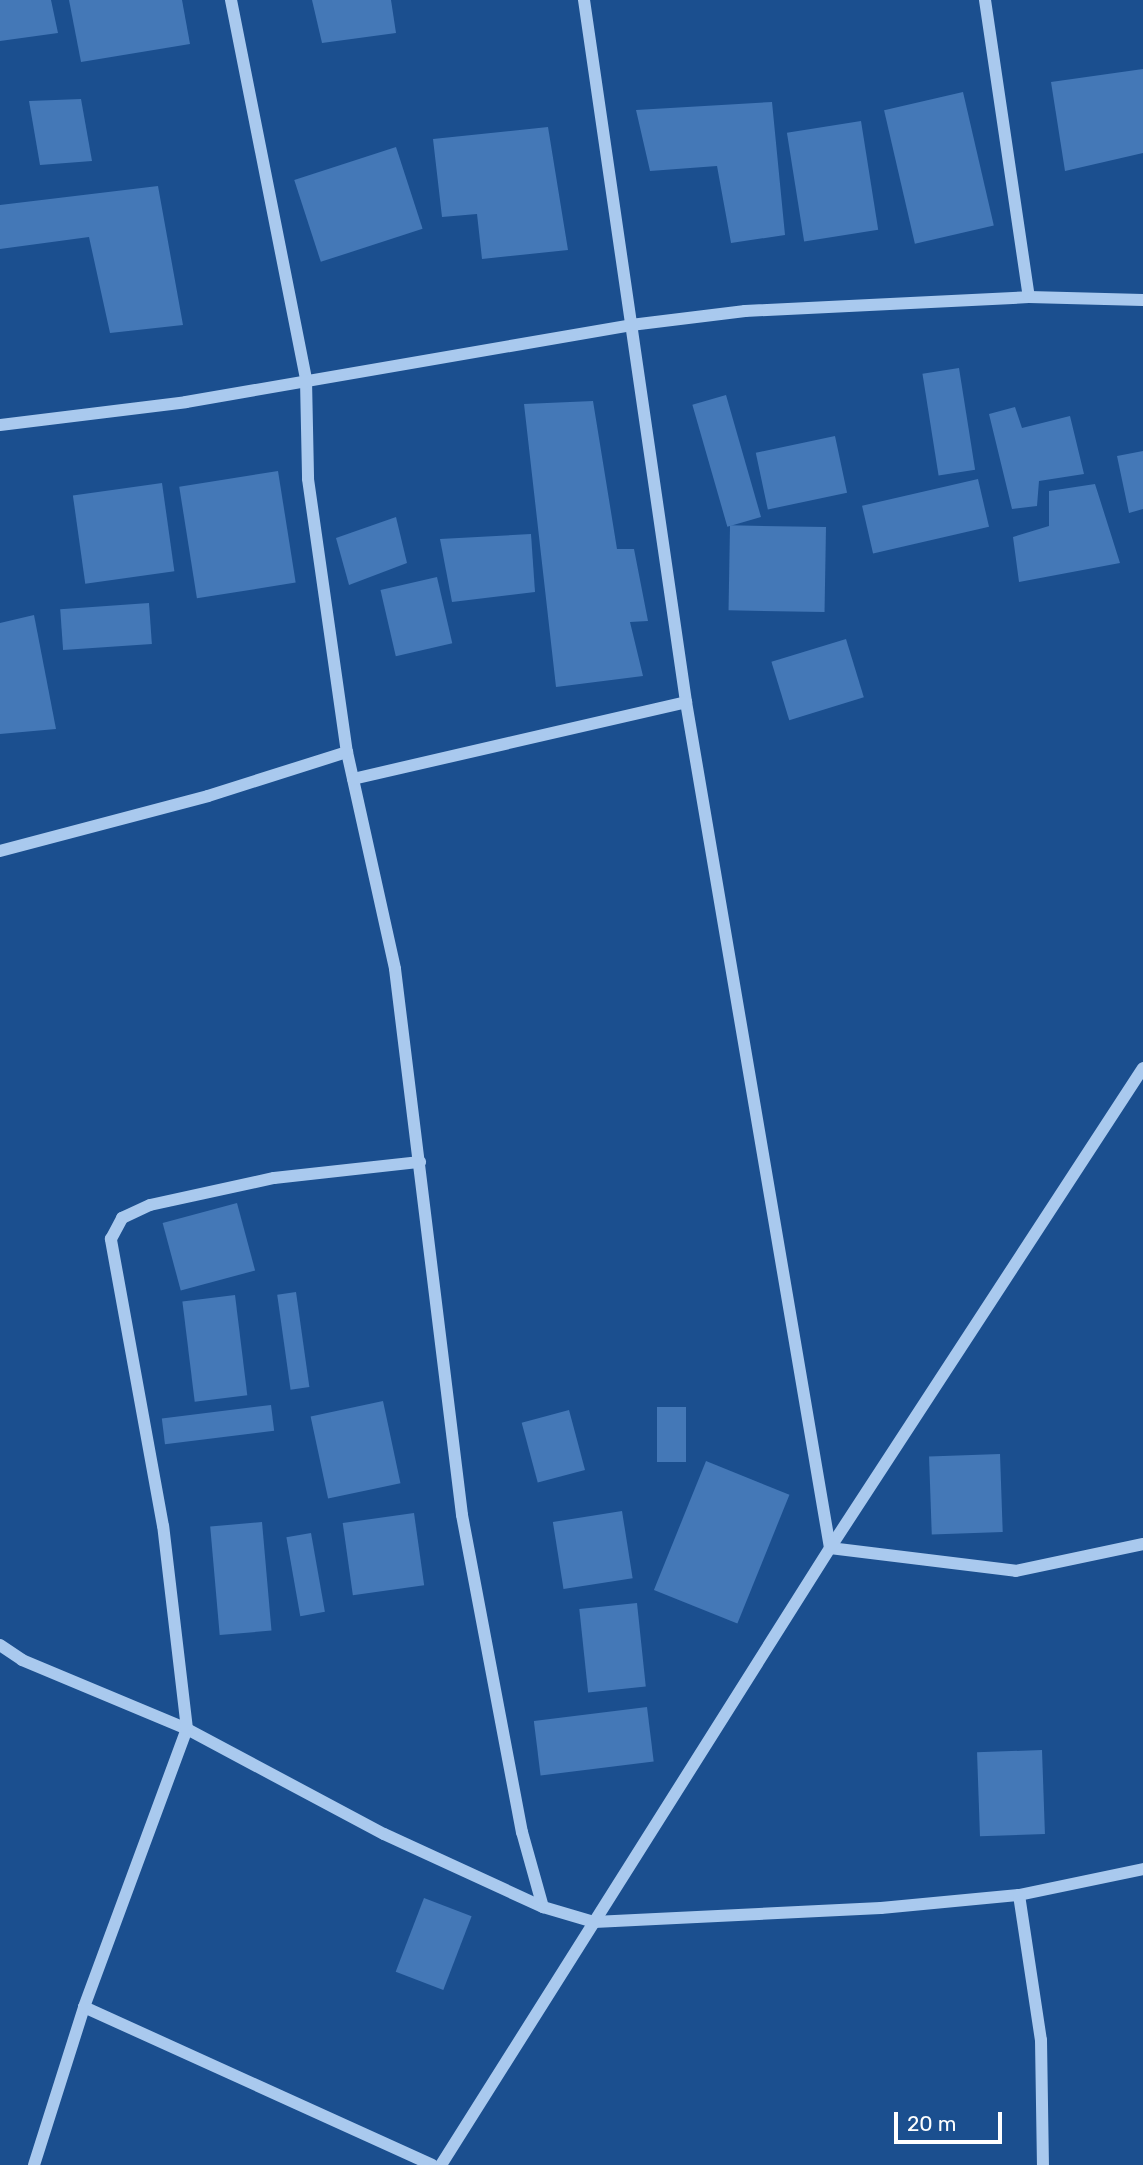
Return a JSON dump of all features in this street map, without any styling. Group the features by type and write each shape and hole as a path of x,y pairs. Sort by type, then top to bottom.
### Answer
{"street":[{"path":"231,0 306,380 308,479 347,752 395,969 461,1515 522,1832 543,1907"},
{"path":"584,0 686,702 830,1548"},
{"path":"985,0 1029,297"},
{"path":"0,425 306,380 631,325 745,311 1029,297 1143,300"},
{"path":"353,779 686,702"},
{"path":"0,851 208,796 347,752"},
{"path":"441,2165 830,1548 1143,1068"},
{"path":"34,2165 85,2007 187,1729 163,1526 111,1239 122,1218 150,1205 274,1178 420,1163"},
{"path":"830,1548 1016,1571 1143,1544"},
{"path":"0,1645 22,1660 187,1729 384,1834 543,1907 594,1922 881,1908 1019,1895 1143,1869"},
{"path":"1019,1895 1041,2040 1043,2165"},
{"path":"85,2007 432,2165"}],"building":[{"path":"0,0 51,0 58,33 0,41"},
{"path":"69,0 182,0 190,44 81,62"},
{"path":"312,0 391,0 396,33 322,43"},
{"path":"1143,69 1143,153 1065,171 1051,82"},
{"path":"963,92 994,225 915,244 884,110"},
{"path":"81,99 92,161 40,165 29,101"},
{"path":"772,102 785,235 731,243 717,166 650,171 636,110"},
{"path":"861,121 878,230 804,241 787,133"},
{"path":"548,127 568,250 482,259 477,214 442,217 433,139"},
{"path":"396,147 423,229 321,262 294,180"},
{"path":"158,186 183,325 110,333 89,237 0,249 0,205"},
{"path":"959,368 975,470 939,476 922,374"},
{"path":"726,395 761,517 727,527 692,405"},
{"path":"593,401 617,549 634,549 648,621 630,622 643,676 556,687 524,404"},
{"path":"1015,407 1022,428 1070,416 1084,474 1039,481 1037,506 1012,509 989,414"},
{"path":"835,436 847,493 768,510 756,453"},
{"path":"1143,451 1143,509 1129,513 1117,456"},
{"path":"278,471 296,583 197,598 179,487"},
{"path":"978,479 989,527 873,554 862,506"},
{"path":"162,483 174,571 85,584 73,496"},
{"path":"1095,484 1120,563 1019,582 1013,537 1049,526 1049,491"},
{"path":"396,517 407,563 349,585 336,538"},
{"path":"730,525 826,527 825,612 729,610"},
{"path":"531,534 535,592 452,602 440,539"},
{"path":"437,577 452,643 396,656 380,590"},
{"path":"149,603 152,644 63,650 60,609"},
{"path":"34,615 56,729 0,734 0,623"},
{"path":"846,639 864,697 789,720 771,662"},
{"path":"237,1203 255,1271 181,1291 163,1223"},
{"path":"296,1292 309,1387 291,1390 277,1295"},
{"path":"235,1295 247,1395 195,1402 182,1301"},
{"path":"383,1401 400,1483 328,1499 311,1416"},
{"path":"271,1405 274,1431 165,1444 162,1418"},
{"path":"657,1407 686,1407 686,1462 657,1462"},
{"path":"569,1410 585,1470 538,1483 522,1423"},
{"path":"1000,1454 1003,1532 932,1534 929,1456"},
{"path":"706,1461 789,1495 737,1624 654,1590"},
{"path":"622,1511 633,1578 563,1589 553,1522"},
{"path":"414,1513 424,1585 353,1595 343,1523"},
{"path":"262,1522 271,1631 220,1635 210,1527"},
{"path":"311,1533 325,1612 300,1616 286,1537"},
{"path":"637,1603 646,1687 588,1693 579,1609"},
{"path":"647,1707 654,1762 541,1775 534,1721"},
{"path":"1042,1750 1045,1834 980,1836 977,1752"},
{"path":"424,1898 472,1916 443,1990 396,1972"}]}
